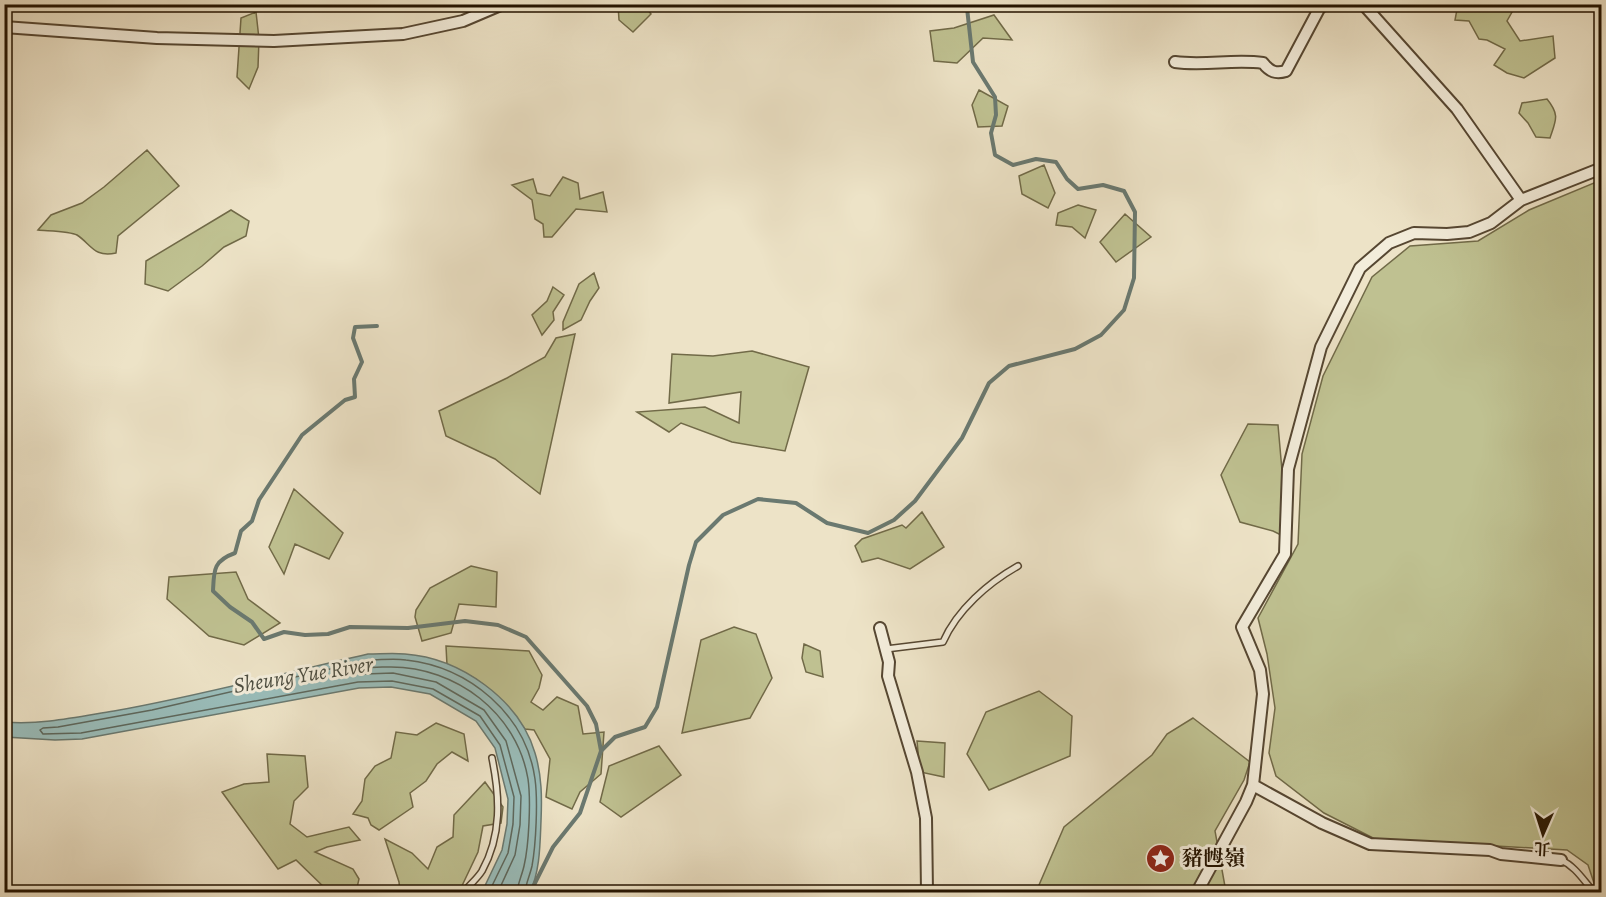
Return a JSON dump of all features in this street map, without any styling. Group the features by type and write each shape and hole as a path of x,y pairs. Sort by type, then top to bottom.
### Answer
{"street":[{"path":"4,27 157,38 274,41 403,34 463,21 503,4"},
{"path":"1174,62 1207,64 1244,60 1263,63 1269,71 1279,73 1286,71 1318,9 1324,4"},
{"path":"1363,4 1457,109 1521,201"},
{"path":"1197,892 1253,785 1263,694 1260,670 1242,627 1285,554 1288,469 1322,346 1360,268 1389,243 1414,233 1469,232 1491,224 1521,201 1602,168"},
{"path":"880,628 889,662 888,676 917,772 926,818 927,892"},
{"path":"1253,785 1322,823 1370,844 1490,850 1501,854 1561,860"}],"lane":[{"path":"885,649 943,642 950,627 994,580 1018,566"},
{"path":"464,892 481,873 495,835 498,789 492,758"},
{"path":"1561,860 1568,863 1594,892"}],"green space":[{"path":"1458,4 1472,5 1480,9 1482,5 1516,5 1507,21 1520,41 1553,36 1555,58 1524,78 1507,73 1494,65 1505,49 1487,40 1479,39 1469,21 1455,20"},
{"path":"618,5 644,5 651,14 633,32 619,20"},
{"path":"256,12 259,39 258,67 249,89 237,77 241,18"},
{"path":"994,15 1012,40 983,38 957,63 934,61 930,31 954,28"},
{"path":"979,90 1008,106 1002,126 978,127 972,105"},
{"path":"1547,99 1554,109 1556,118 1554,127 1550,138 1536,137 1519,113 1522,103"},
{"path":"147,150 179,186 118,236 116,253 98,252 74,234 38,230 51,215 82,203"},
{"path":"1044,165 1055,193 1048,208 1022,194 1019,176"},
{"path":"563,177 578,183 580,199 603,192 607,212 576,209 552,237 544,237 543,224 535,219 532,200 512,185 533,179 537,193 550,196"},
{"path":"1601,180 1601,892 1597,892 1588,865 1567,850 1375,839 1324,813 1276,776 1269,753 1275,708 1267,654 1258,618 1298,544 1302,454 1323,376 1372,277 1410,246 1478,241 1529,210"},
{"path":"1078,205 1096,210 1085,238 1072,227 1056,225 1058,213"},
{"path":"231,210 249,221 246,236 224,247 168,291 145,284 146,261"},
{"path":"1125,214 1151,237 1116,262 1100,242"},
{"path":"594,273 599,288 581,320 563,330 563,322 579,284"},
{"path":"553,287 564,295 553,312 554,320 542,335 532,315 547,301"},
{"path":"575,334 540,494 495,459 446,436 439,411 545,357 556,338"},
{"path":"752,351 809,367 785,451 732,442 681,423 669,432 637,412 705,407 739,423 741,392 669,403 672,354 713,356"},
{"path":"1248,424 1278,425 1283,482 1283,536 1240,522 1221,475"},
{"path":"294,489 343,533 329,559 295,544 284,574 269,547"},
{"path":"922,512 944,547 910,569 878,558 862,562 855,546 862,539 902,525 906,528"},
{"path":"471,566 497,572 496,607 459,604 451,633 422,641 415,617 416,610 430,588"},
{"path":"236,572 248,599 280,623 244,645 209,636 167,599 169,577"},
{"path":"734,627 756,634 772,678 750,718 682,733 701,640"},
{"path":"804,644 820,651 823,677 806,672 802,658"},
{"path":"446,646 529,651 542,675 539,688 531,702 543,710 557,697 578,706 583,734 604,732 601,774 580,792 572,809 546,797 550,759 534,730 525,729 500,699 482,683 447,665"},
{"path":"1039,691 1072,716 1070,756 989,790 967,754 986,712"},
{"path":"1193,718 1250,762 1244,780 1215,831 1226,892 1036,892 1064,827 1152,755 1167,734"},
{"path":"436,723 464,734 468,761 452,752 437,764 426,781 410,793 413,807 379,830 371,825 368,818 353,814 362,801 365,779 375,766 391,758 396,732 417,735"},
{"path":"917,741 945,743 944,777 920,772"},
{"path":"659,746 681,775 621,817 600,802 609,766"},
{"path":"267,754 305,756 308,787 294,801 290,824 307,837 349,827 360,840 315,852 353,869 359,879 356,892 329,892 296,860 278,869 222,792 244,784 269,782"},
{"path":"485,782 503,807 501,823 483,826 478,852 459,892 400,892 385,839 412,853 428,869 437,847 453,837 454,815"},
{"path":"675,886 718,892 656,892"}],"water":[{"name":"Sheung Yue River","path":"368,654 405,654 426,657 446,664 485,685 516,715 535,753 541,787 539,858 530,892 482,892 502,850 507,824 508,799 495,748 476,721 430,694 391,687 359,688 82,739 5,737 5,722 46,721 114,711"}],"waterway":[{"path":"526,892 531,891 553,847 580,813 601,751 615,737 645,727 657,707 696,542 723,515 758,499 796,503 827,523 868,533 894,520 915,501 962,438 989,383 1009,366 1075,349 1101,335 1124,310 1134,278 1135,212 1124,191 1103,185 1078,189 1067,179 1056,162 1036,159 1013,165 995,155 991,133 996,115 995,97 973,62 965,4"},
{"path":"1455,4 1458,7 1470,4"},
{"path":"377,326 355,327 353,338 362,362 354,379 355,397 345,400 302,435 259,500 252,521 241,531 235,553 222,559 216,567 213,591 230,607 252,622 264,639 284,632 305,635 328,634 350,627 408,628 465,621 498,625 526,637 587,706 596,724 601,751"}],"place":[{"name":"豬乸嶺","path":"1161,858"}]}
